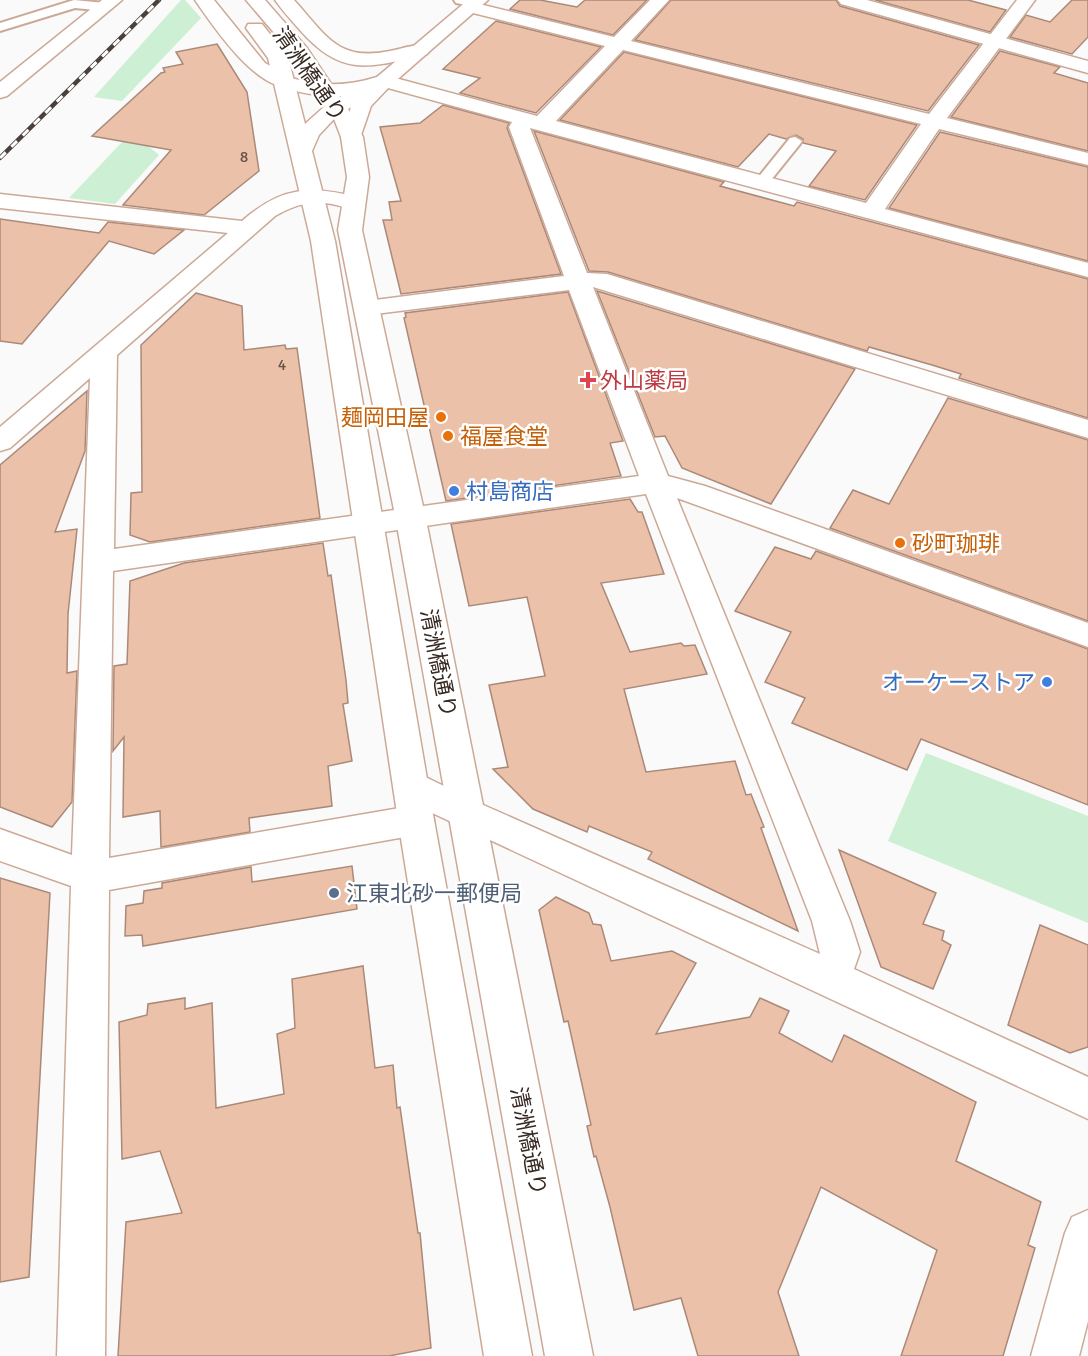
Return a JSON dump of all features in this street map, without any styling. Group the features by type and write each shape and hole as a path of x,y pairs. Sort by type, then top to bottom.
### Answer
{"street":[{"path":"204,0 258,67 285,82 312,90 331,100"},
{"name":"清洲橋通り","path":"233,0 278,57 323,241 414,803 508,1356"},
{"name":"清洲橋通り","path":"255,0 300,52 352,137 358,177 350,230 411,519 569,1356"},
{"path":"284,0 328,46 342,56 353,59 373,59 420,50"},
{"path":"660,0 620,43 534,121 519,127 831,921 840,952 831,978"},
{"path":"847,0 1088,67"},
{"path":"872,211 934,121 1026,0"},
{"path":"0,92 109,3"},
{"path":"352,137 362,104 384,81 472,3 620,43 1088,159"},
{"path":"300,52 321,69 333,75 384,81 1088,270"},
{"path":"302,150 310,131 331,100 384,81"},
{"path":"0,442 247,228 285,200 312,195 353,203"},
{"path":"0,201 247,228"},
{"path":"367,308 598,279 1088,429"},
{"path":"81,1356 90,877 104,350"},
{"path":"99,562 658,483 695,493 1088,635"},
{"path":"0,845 90,877 414,803 468,815 831,978 1088,1098"},
{"path":"1055,1356 1088,1233"}],"lane":[{"path":"0,27 74,4 109,3"},
{"path":"762,182 795,141"}],"green space":[{"path":"181,0 185,0 201,18 122,101 94,97"},
{"path":"123,141 147,145 159,155 115,204 69,198"},
{"path":"926,753 1088,816 1088,923 888,841"}],"building":[{"path":"520,0 540,0 577,7 585,0 647,0 613,35 510,9"},
{"path":"671,0 836,0 840,6 979,45 928,111 635,40"},
{"path":"875,0 968,0 1006,10 990,32"},
{"path":"1072,0 1088,0 1088,37 1072,54 1010,37 1026,15 1050,22"},
{"path":"496,21 601,47 536,113 460,93 480,78 443,69"},
{"path":"217,44 247,92 259,171 204,215 123,205 171,150 92,136 161,73 165,72 163,68 183,64 176,52"},
{"path":"1000,51 1060,67 1054,73 1088,83 1088,151 951,117"},
{"path":"624,52 917,125 865,200 809,186 836,151 803,143 803,139 796,135 786,139 769,134 738,167 560,120"},
{"path":"443,105 509,123 507,128 561,274 401,294 383,220 392,220 389,202 401,201 380,127 420,123"},
{"path":"534,131 724,182 720,186 794,206 797,202 1088,279 1088,418 959,378 961,374 932,365 869,347 867,351 608,272 589,271"},
{"path":"940,132 1088,167 1088,261 889,208"},
{"path":"0,219 99,233 108,222 184,230 154,254 109,241 22,344 0,341"},
{"path":"597,291 855,369 771,504 682,468 665,436 655,437"},
{"path":"568,292 623,441 610,443 621,476 446,501 404,318 405,313"},
{"path":"196,293 242,306 244,350 285,345 286,349 297,348 320,518 150,542 130,535 131,493 142,492 141,345"},
{"path":"87,391 85,451 55,532 77,529 68,614 67,673 77,671 72,802 52,827 0,807 0,465"},
{"path":"948,398 1088,440 1088,621 830,528 853,490 889,504"},
{"path":"630,499 638,512 642,512 664,574 601,583 630,652 681,643 684,646 695,645 707,674 624,689 646,772 735,761 746,795 751,794 764,827 761,828 798,931 648,859 652,852 589,826 587,832 533,809 493,769 508,767 489,685 545,676 527,597 469,606 451,524"},
{"path":"323,543 328,576 331,575 346,680 348,703 343,704 352,761 328,766 332,806 249,818 250,832 161,847 160,811 123,817 124,737 113,751 114,666 127,664 130,581 184,563"},
{"path":"775,547 811,559 816,551 1088,649 1088,805 921,739 907,770 792,723 805,698 765,682 791,632 735,611"},
{"path":"839,850 936,893 923,924 944,931 942,940 951,945 933,989 881,967"},
{"path":"352,866 357,909 143,946 142,935 125,936 126,906 143,903 144,891 162,888 162,883 251,867 252,882"},
{"path":"0,878 50,893 29,1277 0,1282"},
{"path":"556,897 589,913 593,924 601,925 611,961 672,951 696,963 656,1034 750,1017 760,998 789,1011 779,1033 832,1062 844,1035 976,1102 956,1161 1041,1202 1028,1245 1035,1248 1003,1356 901,1356 937,1250 821,1187 778,1292 799,1356 698,1356 681,1298 634,1310 610,1207 596,1156 594,1157 587,1126 591,1125 568,1021 564,1022 539,910"},
{"path":"1040,925 1088,945 1088,1047 1070,1053 1008,1025"},
{"path":"363,966 375,1068 393,1065 397,1108 400,1107 418,1233 420,1233 431,1348 389,1356 118,1356 126,1222 182,1213 160,1151 122,1159 119,1022 147,1015 148,1004 185,998 185,1009 212,1003 216,1108 284,1094 277,1034 295,1028 292,979"}],"railway":[{"path":"0,158 159,0"}],"place":[{"name":"外山薬局","path":"588,380"},
{"name":"麺岡田屋","path":"441,417"},
{"name":"福屋食堂","path":"448,436"},
{"name":"村島商店","path":"454,491"},
{"name":"砂町珈琲","path":"900,543"},
{"name":"オーケーストア","path":"1047,682"},
{"name":"江東北砂一郵便局","path":"334,893"}]}
